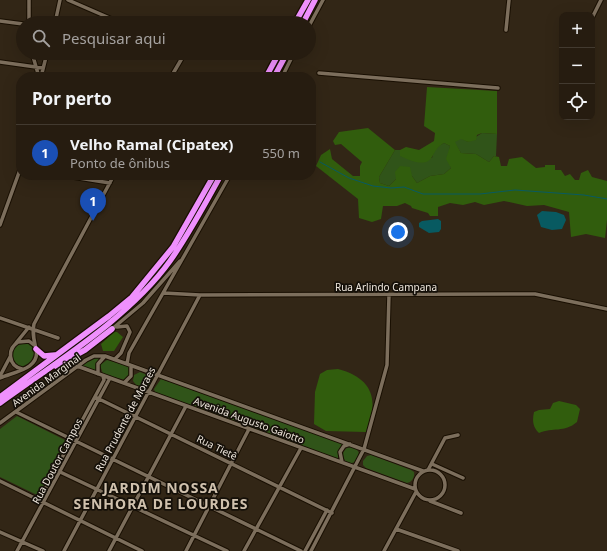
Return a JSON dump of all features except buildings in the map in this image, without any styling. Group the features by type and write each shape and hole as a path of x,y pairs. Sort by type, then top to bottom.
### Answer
{"highway":[{"path":"300,16 308,0"},
{"path":"307,16 315,0"},
{"path":"269,72 275,60"},
{"path":"276,72 282,60"},
{"path":"0,397 109,316 132,297 152,275 173,248 211,180"},
{"path":"0,404 108,323 148,287 169,262 192,228 218,180"},
{"path":"37,377 85,350 112,329"},
{"path":"36,348 44,356 57,354"}],"street":[{"path":"29,0 29,16"},
{"path":"57,16 60,0"},
{"path":"68,0 105,16"},
{"path":"314,16 323,0"},
{"path":"506,30 509,0"},
{"path":"595,12 601,0"},
{"path":"0,21 16,23"},
{"path":"34,60 38,72"},
{"path":"42,72 45,60"},
{"path":"174,72 181,60"},
{"path":"284,72 290,60"},
{"path":"0,62 43,68"},
{"path":"319,74 498,88"},
{"path":"0,225 16,180"},
{"path":"91,180 110,183"},
{"path":"0,377 32,365 36,356 33,330 34,324 112,180"},
{"path":"124,383 131,376 129,353 227,180"},
{"path":"112,329 143,303 184,255"},
{"name":"Rua Arlindo Campana","path":"164,293 200,295 538,295 607,309"},
{"name":"Rua Prudente de Moraes","path":"64,551 200,295"},
{"path":"311,551 354,472 364,449 387,365 389,295"},
{"path":"0,318 58,338"},
{"path":"0,377 16,343 28,328 34,324"},
{"path":"112,329 124,325 130,328 130,332 122,353 114,359"},
{"path":"16,343 26,341 36,348"},
{"name":"Avenida Marginal","path":"0,423 77,366 94,356 105,356"},
{"path":"98,374 98,364 105,356"},
{"name":"Avenida Augusto Gaiotto","path":"105,356 351,444 423,472"},
{"path":"10,357 14,365 22,369"},
{"name":"Avenida Augusto Gaiotto","path":"77,366 416,490"},
{"name":"Rua Doutor Campos","path":"17,551 44,502 104,380 103,376"},
{"name":"Rua Doutor Campos","path":"74,441 110,378"},
{"name":"Rua Tietê","path":"95,397 332,513"},
{"path":"109,551 186,406"},
{"path":"16,412 301,551"},
{"path":"186,551 249,429"},
{"path":"428,470 445,438 458,435"},
{"path":"342,463 340,452 344,446 351,444"},
{"path":"244,551 278,486 301,448"},
{"path":"432,464 463,478"},
{"path":"384,551 416,490 416,479 423,472 428,470 438,472 442,475 446,484 445,490 439,498 428,500"},
{"path":"58,471 227,551"},
{"name":"Rua Doutor Campos","path":"39,500 58,471"},
{"path":"0,481 142,551"},
{"path":"416,490 420,497 460,513"},
{"path":"305,551 327,510"},
{"path":"396,529 458,551"},
{"path":"0,532 43,551"}],"green space":[{"path":"427,87 497,91 497,134 482,133 477,135 476,140 468,142 461,139 455,142 461,153 476,154 489,162 494,156 499,157 501,166 507,166 509,159 522,157 536,168 545,167 545,165 555,165 555,170 561,170 565,176 570,174 575,180 579,180 581,173 588,170 592,177 607,181 607,220 605,238 586,234 571,237 569,212 544,205 527,206 504,201 484,205 475,202 463,205 450,203 438,207 438,216 430,216 428,213 412,208 405,203 397,206 383,206 381,219 372,222 359,218 358,199 316,166 321,155 330,149 332,159 353,176 360,176 360,166 362,162 341,144 335,145 333,141 339,132 368,128 395,150 379,177 380,183 389,186 396,179 395,172 400,166 410,167 412,176 417,183 430,176 444,174 451,168 446,159 450,146 444,143 438,147 432,157 426,162 417,162 400,156 400,150 406,147 419,150 434,141 435,133 424,126"},
{"path":"482,133 497,134 496,156 494,156 489,162 476,154 461,153 454,142 461,138 468,142"},
{"path":"444,143 450,146 448,157 451,168 444,174 430,176 417,183 412,176 396,179 389,186 380,183 379,177 395,150 400,150 400,156 432,158 435,148"},
{"path":"114,332 117,332 123,337 114,351 103,351 101,344"},
{"path":"27,342 33,347 34,354 30,364 22,367 15,365 11,357 16,346"},
{"path":"100,358 96,365 96,371 81,366 89,360"},
{"path":"107,360 128,366 130,375 125,380 103,374 100,365"},
{"path":"338,369 359,378 370,392 372,410 366,432 326,431 314,424 315,392 320,374 327,370"},
{"path":"140,372 154,378 148,389 137,386 133,381 134,375"},
{"path":"161,379 343,444 338,452 338,459 155,392 154,389"},
{"path":"559,401 576,405 580,409 577,422 568,428 549,430 539,433 534,424 534,412 550,409 553,403"},
{"path":"17,416 67,441 41,494 37,495 0,477 0,429"},
{"path":"351,447 358,452 359,455 354,462 351,463 344,458 343,455 348,448"},
{"path":"371,455 411,470 414,472 413,479 407,483 366,468 363,465 363,461 367,456"}],"water":[{"path":"542,211 556,212 564,215 566,220 562,229 552,230 541,227 537,215"},
{"path":"438,219 441,221 441,229 439,232 429,233 419,227 419,223 422,221"}],"waterway":[{"path":"320,162 349,178 373,186 391,188 404,187 423,194 480,194 515,190 584,195 607,199"}],"place":[{"name":"Velho Ramal (Cipatex)","path":"93,221"}],"district":[{"name":"JARDIM NOSSA SENHORA DE LOURDES","path":"161,496"}]}
